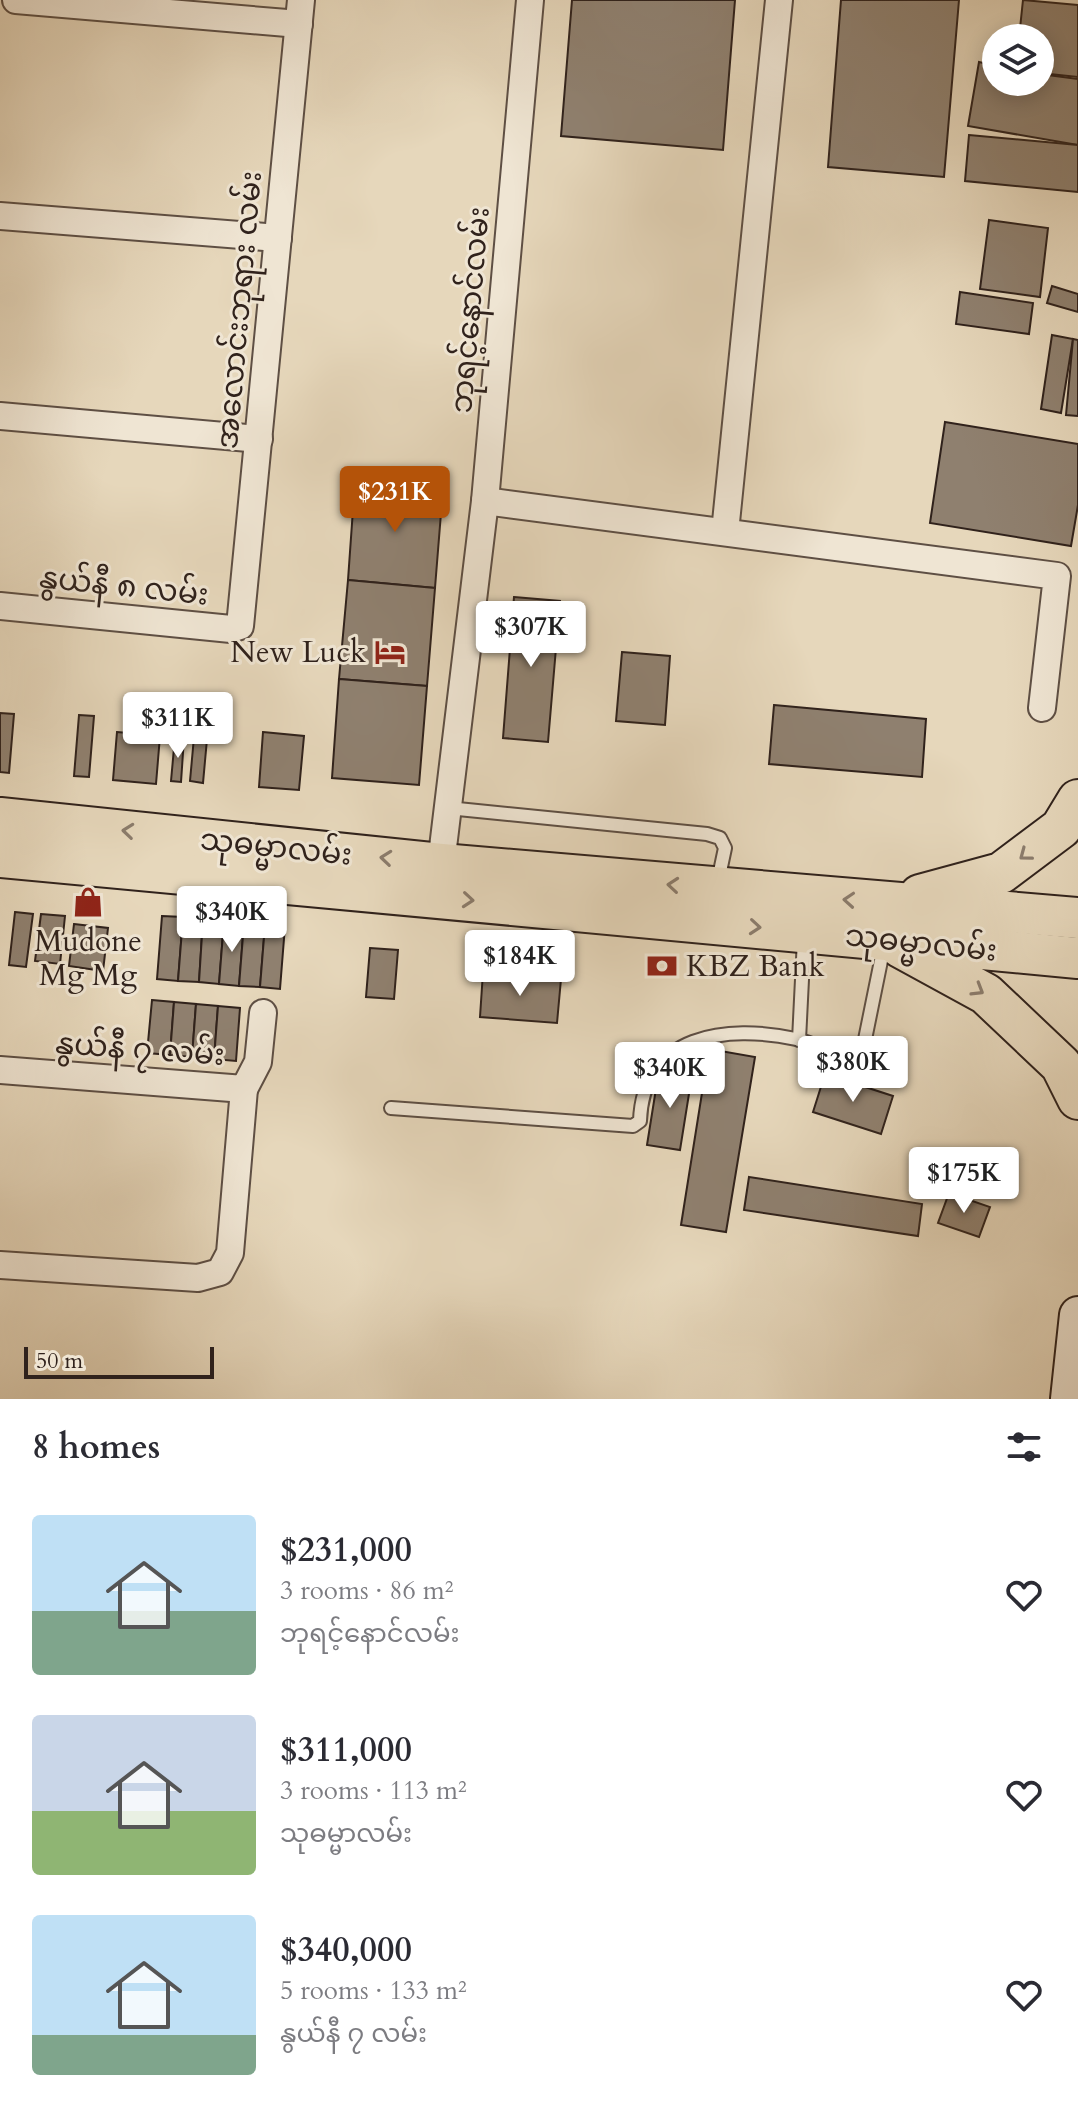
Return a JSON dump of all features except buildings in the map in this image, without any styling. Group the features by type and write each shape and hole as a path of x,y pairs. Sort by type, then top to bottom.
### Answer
{"main road":[{"path":"1078,800 1061,828 1001,873 889,921 986,994 1061,1065 1078,1099"},
{"name":"သုဓမ္မာလမ်း","path":"0,818 441,864 717,888 805,914"},
{"name":"သုဓမ္မာလမ်း","path":"0,857 889,921 1078,918"},
{"name":"သုဓမ္မာလမ်း","path":"889,921 1078,958"},
{"path":"1069,1399 1078,1315"}],"street":[{"path":"16,0 300,12"},
{"name":"ဘုရင့်နောင်လမ်း","path":"441,864 485,501 530,0"},
{"path":"725,532 779,0"},
{"name":"အလောင်းဘုရား လမ်း","path":"240,626 300,12"},
{"path":"0,216 278,238"},
{"path":"0,416 259,439"},
{"path":"485,501 1057,576 1042,708"},
{"name":"နွယ်နီ ၈ လမ်း","path":"0,606 231,629 240,626"},
{"name":"နွယ်နီ ၇ လမ်း","path":"0,1070 244,1089 258,1062 263,1013"},
{"path":"0,1265 198,1278 220,1272 230,1253 244,1089"}],"lane":[{"path":"448,808 707,834 720,838 725,848 717,888"},
{"path":"799,1040 805,914"},
{"path":"391,1108 633,1126 640,1121 641,1102 648,1078 660,1063 685,1044 718,1035 755,1032 799,1040 860,1064 889,921"}],"place":[{"name":"New Luck","path":"390,652"},
{"name":"Mudone Mg Mg","path":"88,902"},
{"name":"KBZ Bank","path":"662,966"}]}
